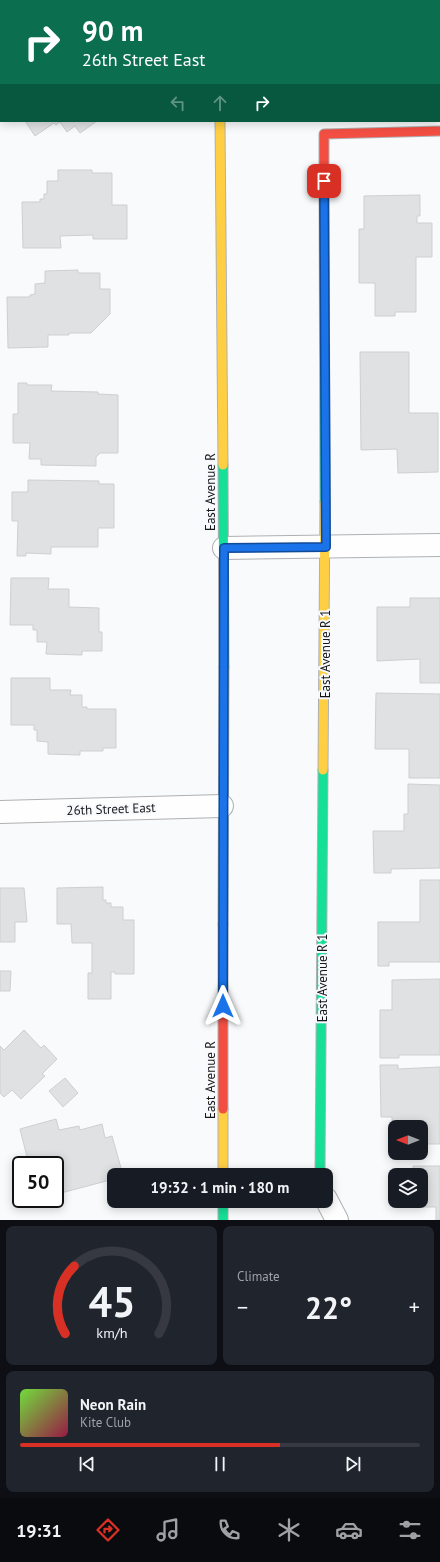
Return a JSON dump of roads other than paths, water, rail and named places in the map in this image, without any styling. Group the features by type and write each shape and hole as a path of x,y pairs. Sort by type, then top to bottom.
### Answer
{"street":[{"name":"East Avenue R","path":"220,122 224,548 222,806 223,1168"},
{"name":"East Avenue R 1","path":"320,1168 326,547 324,134 440,131"},
{"path":"224,548 440,545"},
{"name":"26th Street East","path":"0,812 222,806"},
{"path":"223,1208 223,1220"},
{"path":"330,1208 337,1220"}]}
